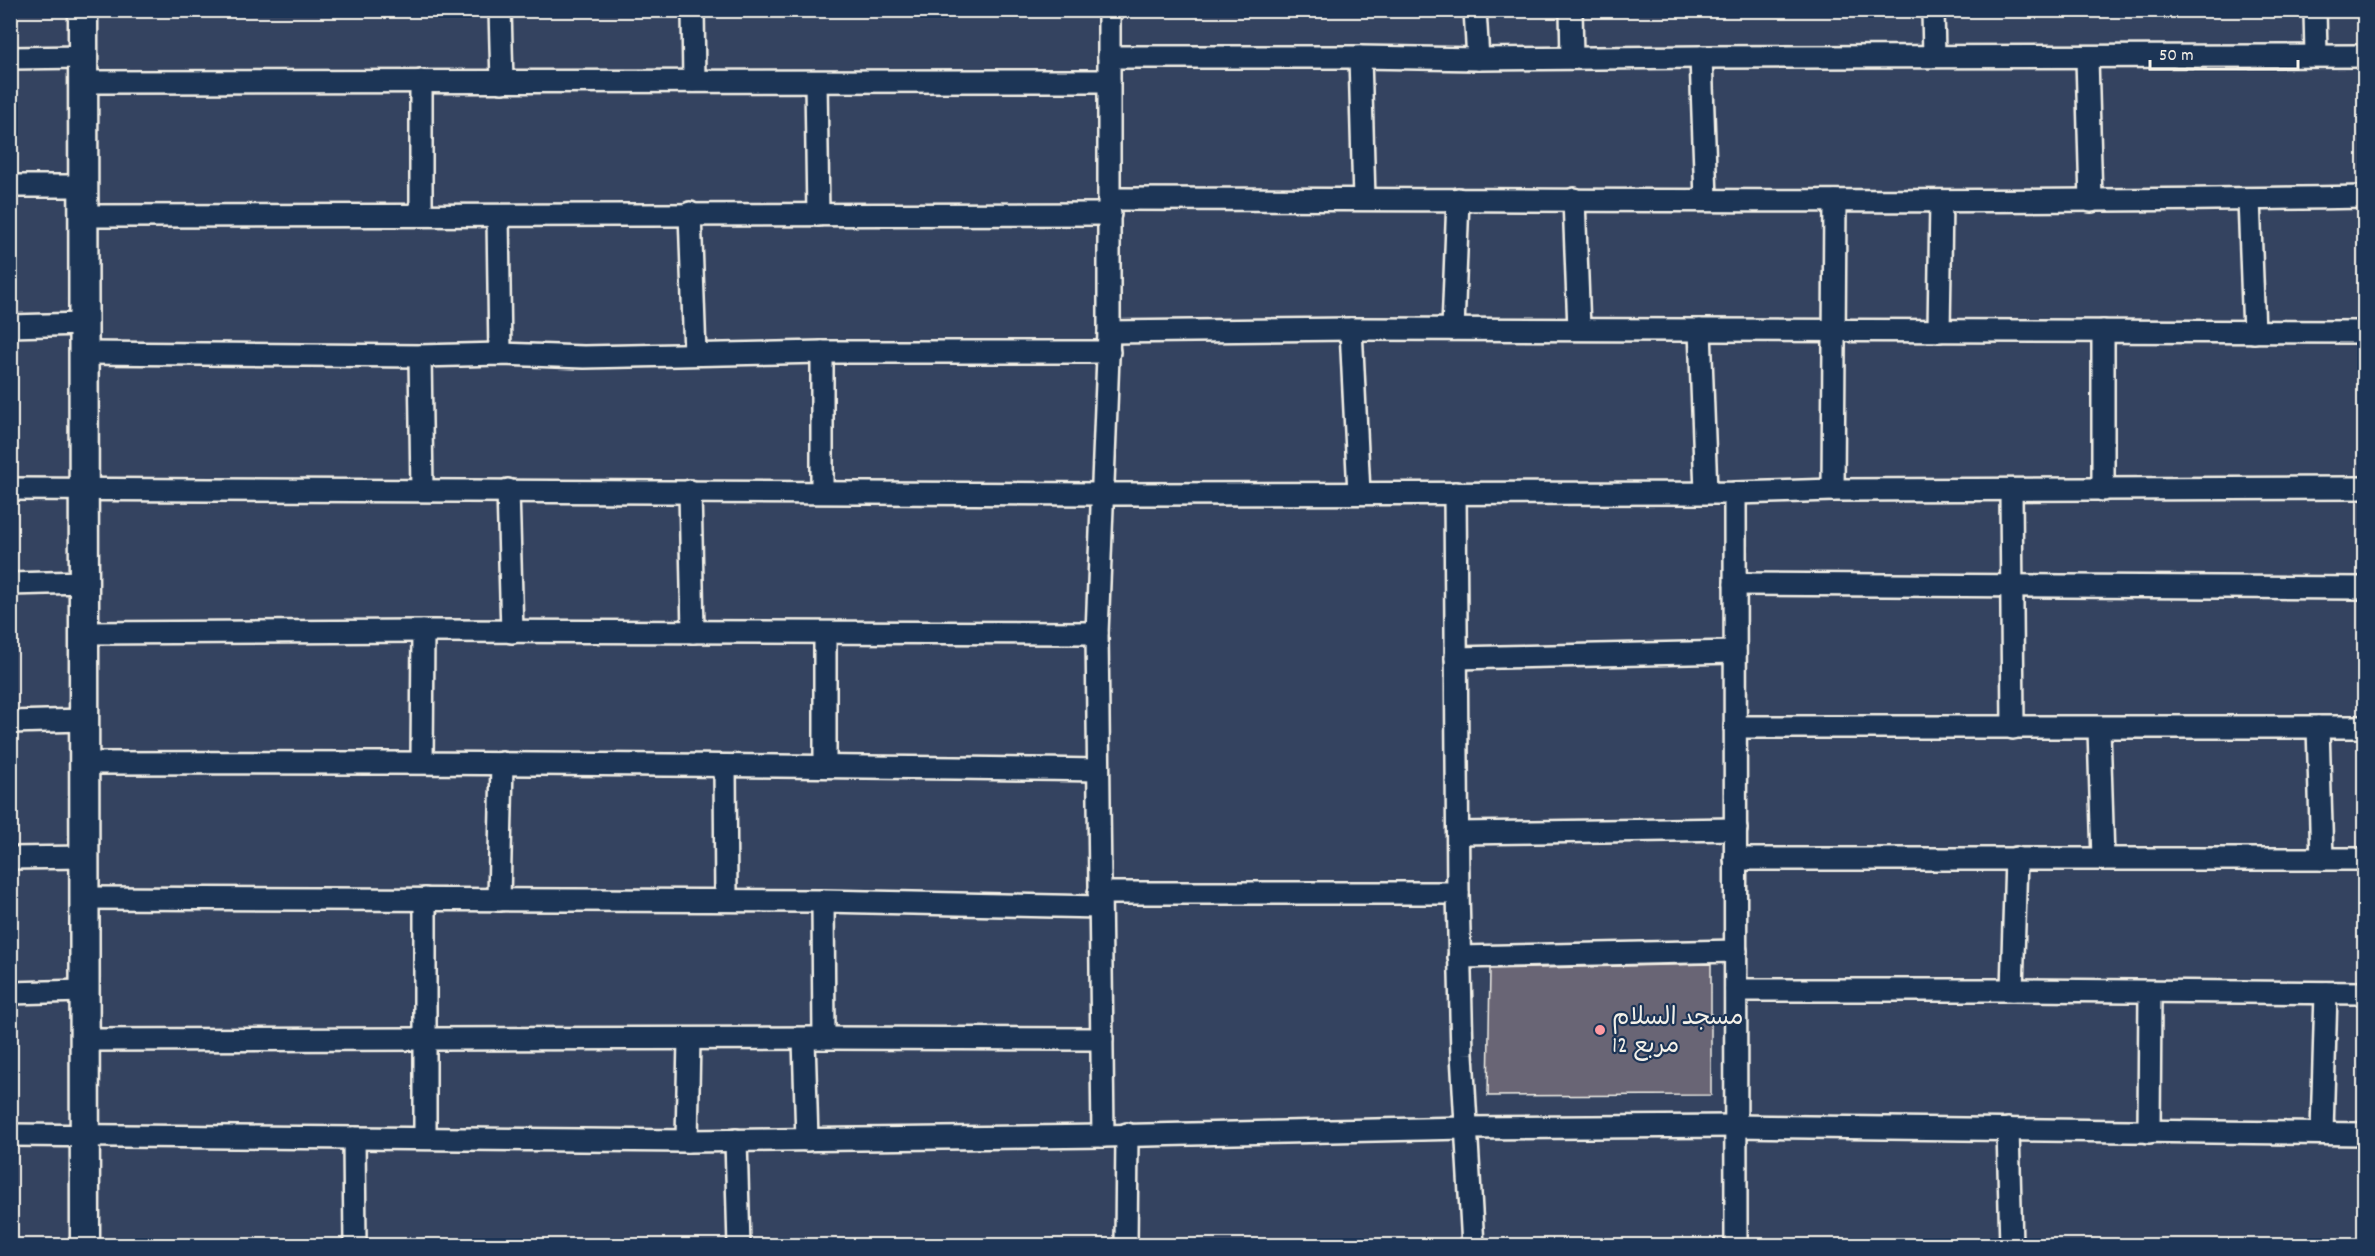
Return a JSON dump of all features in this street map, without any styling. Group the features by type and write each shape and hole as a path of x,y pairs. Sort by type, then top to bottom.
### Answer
{"street":[{"path":"84,10 85,1245"},
{"path":"500,10 502,82"},
{"path":"693,10 694,81"},
{"path":"1103,1136 1097,633 1109,342 1109,10"},
{"path":"1475,10 1478,60"},
{"path":"1571,10 1572,58"},
{"path":"1933,10 1934,56"},
{"path":"2315,10 2316,55"},
{"path":"1109,57 1360,57 1478,60 1701,57 2364,56"},
{"path":"1360,57 1364,199"},
{"path":"1701,57 1706,199"},
{"path":"10,58 84,69 421,81 1109,81"},
{"path":"2087,58 2091,201"},
{"path":"421,81 421,215"},
{"path":"816,82 818,215"},
{"path":"10,186 84,186"},
{"path":"84,216 498,216 690,213 818,215 1364,199 2091,201 2364,198"},
{"path":"1453,329 1458,199"},
{"path":"1574,199 1579,329"},
{"path":"2248,199 2254,332"},
{"path":"1833,490 1835,201"},
{"path":"1939,330 1941,201"},
{"path":"690,213 695,354"},
{"path":"498,216 501,354"},
{"path":"10,326 84,324"},
{"path":"1351,329 1359,493"},
{"path":"85,353 420,356 501,354 584,357 1109,342 1351,329 2364,332"},
{"path":"1700,330 1706,492"},
{"path":"2103,331 2103,490"},
{"path":"822,352 822,492"},
{"path":"420,356 422,490"},
{"path":"10,489 1102,494 2364,488"},
{"path":"508,490 512,632"},
{"path":"2011,490 2013,728"},
{"path":"690,491 693,632"},
{"path":"1735,492 1736,1245"},
{"path":"1455,493 1458,893 1466,1128 1473,1245"},
{"path":"10,584 84,582"},
{"path":"1735,584 2364,588"},
{"path":"84,633 423,631 1097,633"},
{"path":"422,762 423,631"},
{"path":"825,633 825,766"},
{"path":"1456,658 1735,652"},
{"path":"10,722 84,720"},
{"path":"1736,727 2099,729 2364,727"},
{"path":"2318,727 2322,859"},
{"path":"2099,729 2103,858"},
{"path":"84,763 422,762 1098,770"},
{"path":"499,900 502,763"},
{"path":"725,767 726,900"},
{"path":"1458,833 1736,829"},
{"path":"10,858 84,857"},
{"path":"2012,990 2016,858"},
{"path":"1736,859 2364,859"},
{"path":"84,898 1099,900 1458,893"},
{"path":"425,899 425,1137"},
{"path":"807,1140 823,901"},
{"path":"1460,957 1736,951"},
{"path":"1736,990 2364,993"},
{"path":"10,993 84,991"},
{"path":"2149,1131 2150,992"},
{"path":"2322,1132 2326,993"},
{"path":"687,1141 689,1039"},
{"path":"84,1040 1102,1039"},
{"path":"10,1135 687,1141 1103,1136 1466,1128 1736,1126 2364,1134"},
{"path":"2008,1129 2011,1245"},
{"path":"1126,1134 1126,1245"},
{"path":"354,1138 355,1245"},
{"path":"736,1140 739,1245"}],"building":[{"name":"مسجد السلام مربع 12","path":"1711,964 1711,1095 1488,1096 1490,969"}],"place":[{"name":"مسجد السلام مربع 12","path":"1600,1030"}]}
